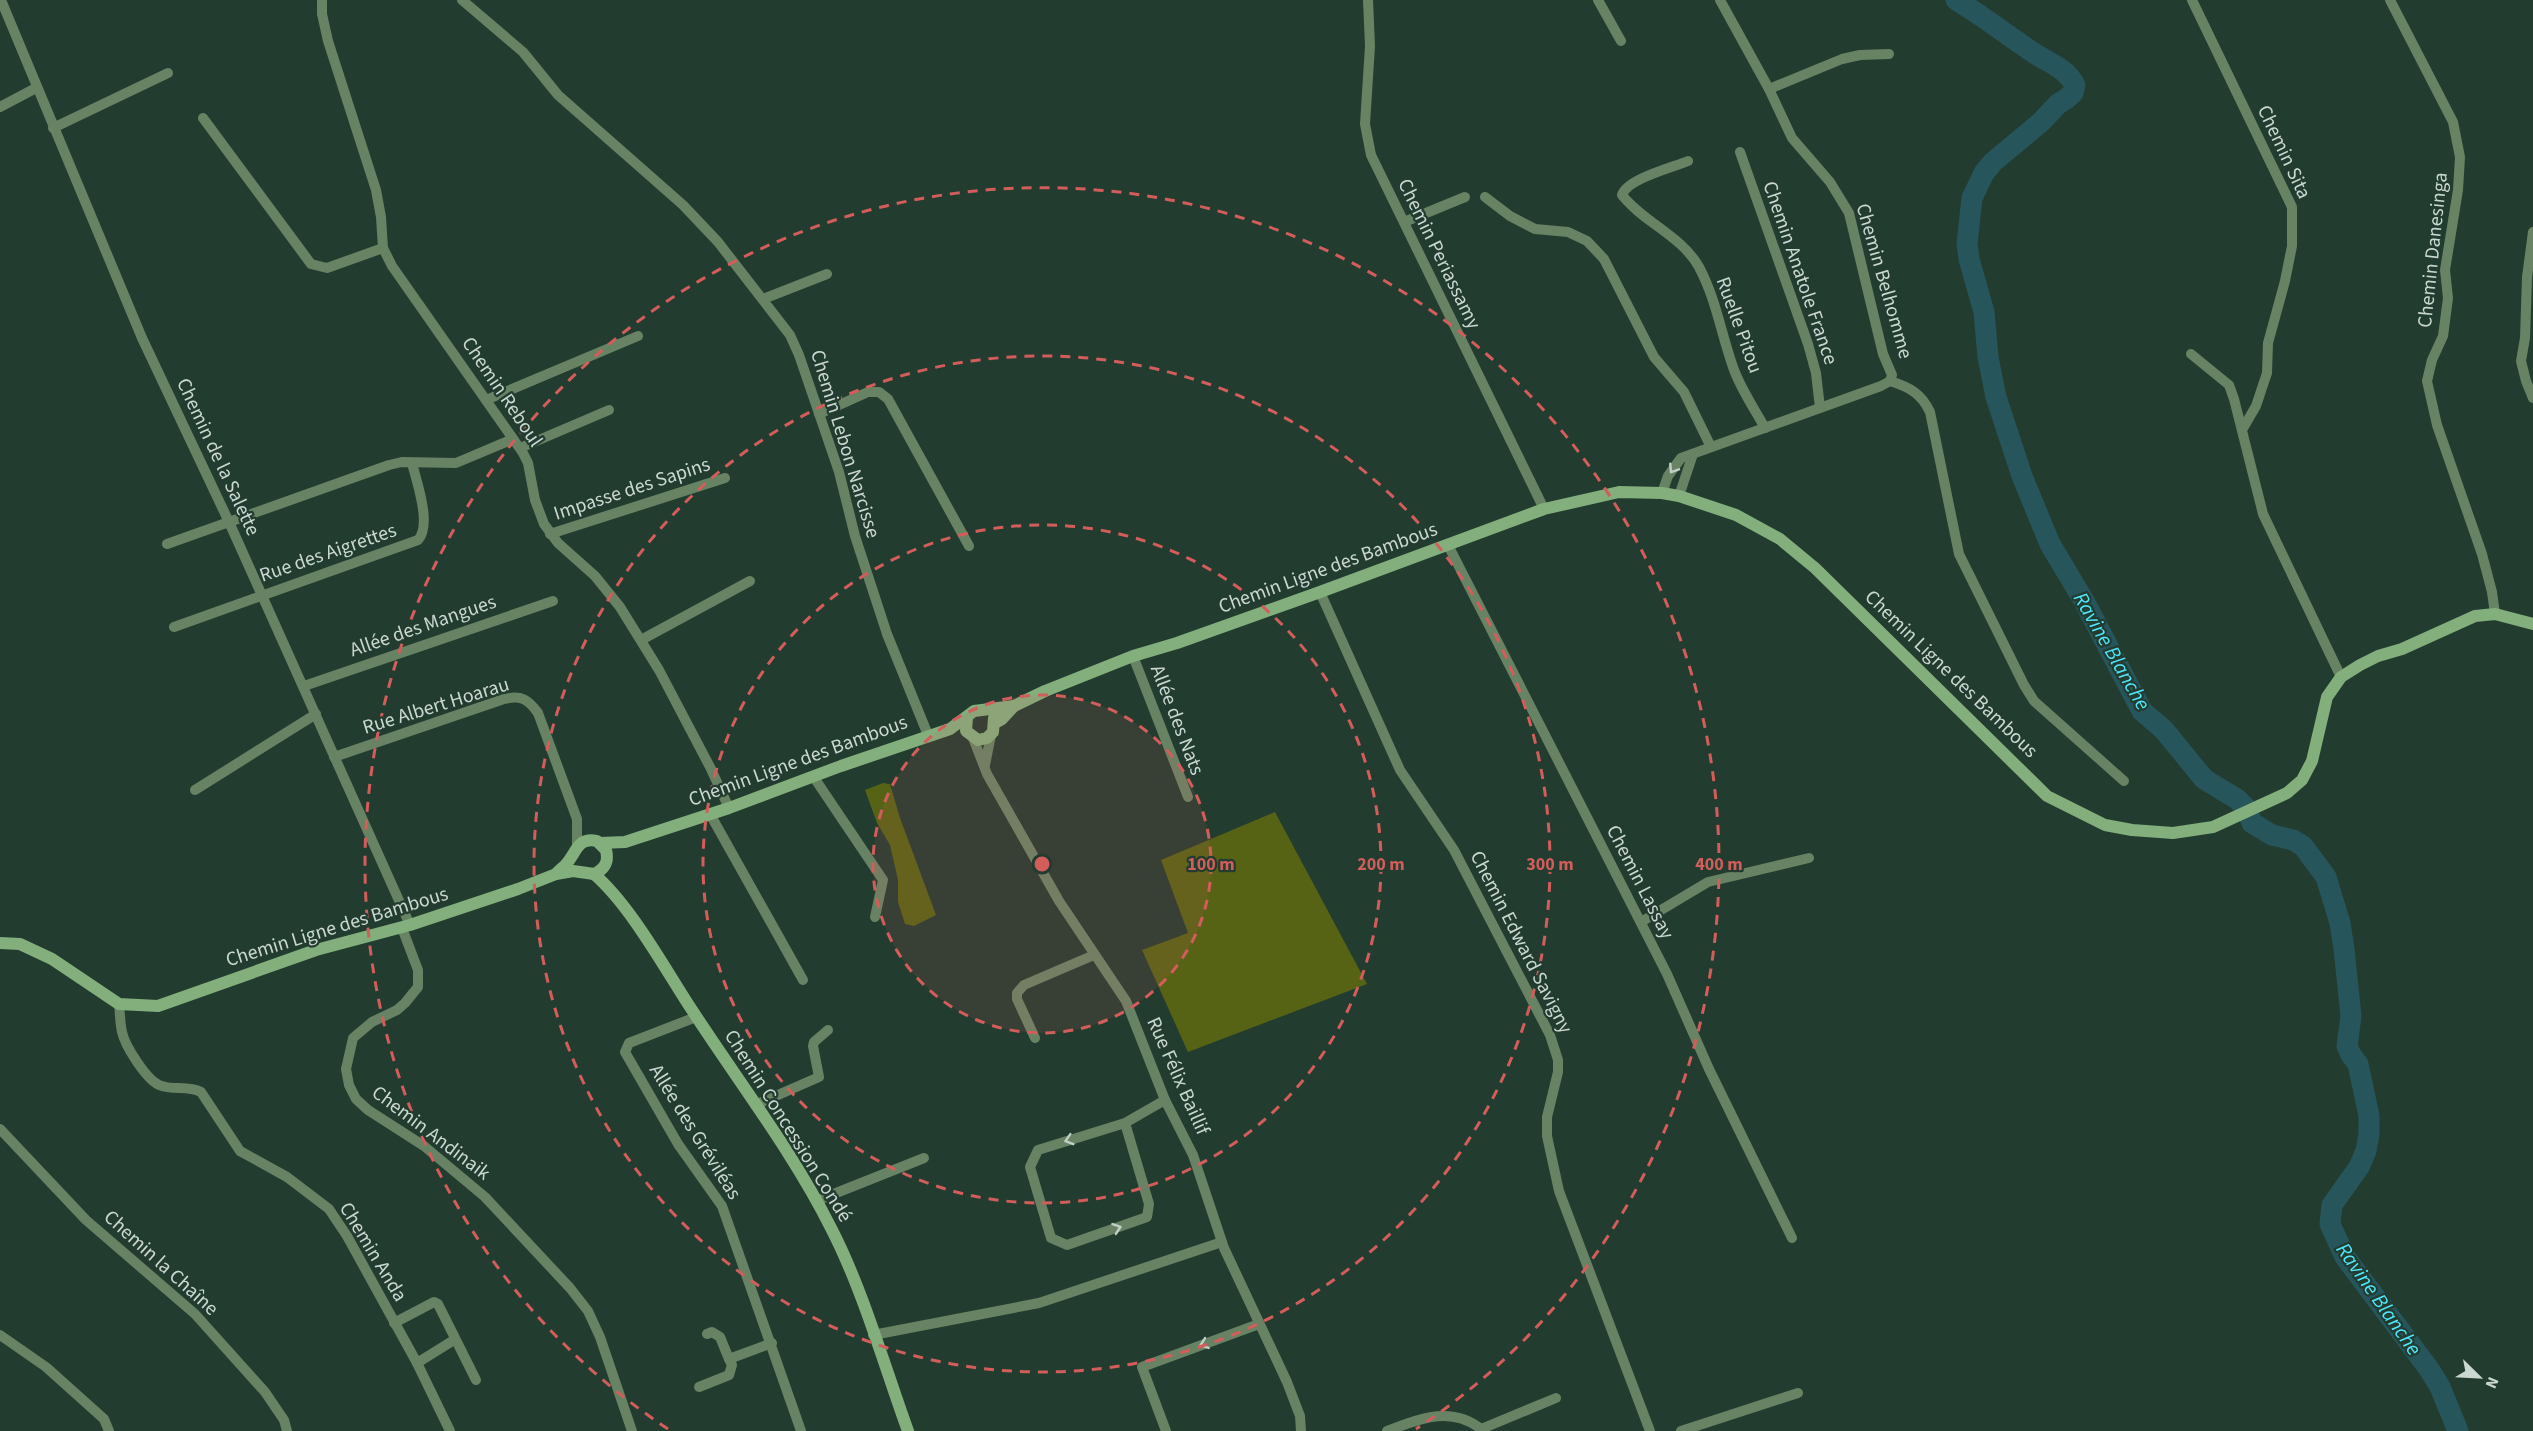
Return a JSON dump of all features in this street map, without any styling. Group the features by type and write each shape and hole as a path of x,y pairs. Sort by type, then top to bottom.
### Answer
{"main road":[{"name":"Chemin Ligne des Bambous","path":"984,710 1014,706 1045,691 1133,656 1177,643 1320,592 1544,509 1619,492 1662,493 1679,496 1736,515 1780,539 1797,552 2047,796 2105,825 2173,833 2213,827 2276,800 2298,785 2309,769 2327,697 2341,677"},
{"path":"2341,677 2378,656 2402,650 2466,619 2495,614 2533,624"},
{"name":"Chemin Ligne des Bambous","path":"995,723 1014,706"},
{"path":"950,729 982,740 991,735 995,723 992,714 984,710 974,711 967,717 965,726 971,736"},
{"name":"Chemin Ligne des Bambous","path":"597,841 625,842 729,808 927,735 950,729 967,717"},
{"path":"585,841 597,841 606,850 597,869 574,863 575,850 585,841"},
{"name":"Chemin Ligne des Bambous","path":"119,1004 158,1006 316,950 406,926 556,874 597,869 625,842"},
{"name":"Chemin Ligne des Bambous","path":"556,874 568,863 575,850"},
{"name":"Chemin Concession Condé","path":"597,869 755,1105 832,1228 908,1431"},
{"path":"0,943 20,944 52,959 119,1004"}],"street":[{"name":"Chemin de la Salette","path":"1,0 142,338 304,686 406,926"},
{"name":"Chemin Reboul","path":"322,0 322,14 328,41 376,190 383,248 392,266 517,444 528,463 538,513 550,534 596,576 620,607 641,640 710,767 729,808"},
{"name":"Chemin Lebon Narcisse","path":"462,0 519,48 558,95 683,205 718,242 795,344 839,472 855,536 886,634 927,735"},
{"name":"Chemin Periassamy","path":"1368,0 1370,46 1365,124 1366,140 1371,155 1544,509"},
{"path":"1598,0 1621,41"},
{"name":"Chemin Belhomme","path":"1720,0 1769,89 1792,138 1830,182 1849,213 1883,354 1892,375 1885,383"},
{"name":"Chemin Sita","path":"2192,0 2292,207 2292,246 2268,343 2268,373 2256,406 2242,430"},
{"name":"Chemin Danesinga","path":"2390,0 2453,122 2460,157 2458,190 2445,270 2448,298 2443,336 2432,360 2427,381 2437,424 2482,554 2495,614"},
{"path":"1769,89 1842,59 1860,55 1889,54"},
{"path":"53,128 168,73"},
{"path":"0,106 36,88"},
{"path":"203,118 311,264 327,268 383,248"},
{"name":"Chemin Anatole France","path":"1740,152 1808,344 1816,373 1820,408"},
{"name":"Ruelle Pitou","path":"1688,161 1632,183 1624,189 1622,195 1628,204 1676,241 1698,265 1718,313 1733,366 1765,428"},
{"path":"1404,222 1465,197"},
{"path":"1485,197 1510,216 1535,229 1568,232 1587,241 1604,259 1654,357 1684,392 1710,447"},
{"path":"2533,232 2527,277 2525,338 2521,361 2533,398"},
{"path":"763,299 827,273"},
{"path":"486,400 638,336"},
{"path":"2191,354 2229,385 2263,514 2341,677"},
{"path":"1662,493 1674,465 1681,458 1885,383 1910,387 1926,403 1930,412 1959,554 2024,685 2034,701 2124,781"},
{"path":"819,414 868,392 879,392 888,399 969,546"},
{"path":"167,543 389,465 448,464 466,461 609,410"},
{"path":"1679,496 1693,454"},
{"name":"Rue des Aigrettes","path":"174,627 418,540 423,535 425,523 412,463"},
{"name":"Impasse des Sapins","path":"550,534 725,478"},
{"name":"Chemin Lassay","path":"1448,545 1641,922 1792,1238"},
{"path":"641,640 750,581"},
{"name":"Chemin Edward Savigny","path":"1320,592 1400,770 1454,850 1550,1035 1558,1060 1558,1072 1547,1117 1547,1136 1559,1191 1650,1431"},
{"name":"Allée des Mangues","path":"304,686 554,601"},
{"name":"Allée des Nats","path":"1133,656 1188,797"},
{"name":"Rue Albert Hoarau","path":"334,757 504,699 523,698 531,703 538,713 577,819 597,841"},
{"path":"195,790 316,714"},
{"path":"985,766 991,735"},
{"name":"Rue Félix Baillif","path":"971,736 987,774 1059,901 1126,1001 1165,1100 1193,1155 1222,1242 1287,1382 1301,1426 1311,1431"},
{"path":"813,776 883,880 875,917"},
{"path":"710,814 803,980"},
{"name":"Rue Albert Hoarau","path":"575,850 577,819"},
{"path":"1641,922 1708,882 1809,858"},
{"name":"Chemin Andinaik","path":"406,926 418,970 418,987 412,997 397,1010 372,1022 353,1038 345,1069 349,1085 356,1099 368,1110 424,1146 485,1197 570,1287 588,1311 600,1337 632,1431"},
{"path":"1035,1038 1017,999 1017,993 1024,985 1094,955"},
{"name":"Chemin Anda","path":"119,1004 123,1034 150,1078 168,1088 193,1088 201,1092 240,1151 287,1177 329,1209 347,1236 417,1363 450,1431"},
{"name":"Allée des Gréviléas","path":"696,1017 629,1043 625,1052 678,1144 722,1206 801,1431"},
{"path":"755,1105 819,1077 813,1046 814,1042 828,1030"},
{"path":"1125,1123 1149,1204 1146,1217 1067,1245 1051,1238 1030,1167 1038,1150 1125,1123 1165,1100"},
{"name":"Chemin la Chaîne","path":"0,1129 86,1220 195,1314 265,1392 284,1420 287,1431"},
{"path":"816,1201 924,1158"},
{"path":"873,1335 1039,1303 1222,1242"},
{"path":"394,1323 434,1302 440,1306 454,1340 476,1380"},
{"path":"1166,1431 1142,1367 1259,1324"},
{"path":"699,1387 729,1375 732,1365 720,1337 712,1332 706,1334"},
{"path":"417,1363 454,1340"},
{"path":"2,1342 46,1367 104,1419 109,1431"},
{"path":"729,1359 772,1343"},
{"path":"1681,1431 1798,1393"},
{"path":"1387,1431 1429,1416 1449,1416 1470,1420 1481,1430 1556,1398"}],"green space":[{"path":"883,783 890,784 900,818 936,915 914,926 905,924 898,902 898,880 890,845 877,823 865,790"},
{"path":"1275,812 1367,984 1188,1052 1142,950 1188,933 1161,860"}],"waterway":[{"name":"Ravine Blanche","path":"1956,0 2062,70 2075,85 2073,93 1993,162 1984,173 1972,198 1967,244 1969,259 1984,312 1988,357 1996,397 2022,476 2050,544 2084,601 2142,711 2164,730 2204,779 2237,799 2246,808 2252,823 2272,835 2293,840 2303,846 2326,877 2340,923 2344,949 2351,1016 2347,1046 2358,1064 2369,1116 2366,1151 2359,1167 2332,1205 2330,1224 2345,1257 2429,1369 2440,1387 2458,1431"}]}
